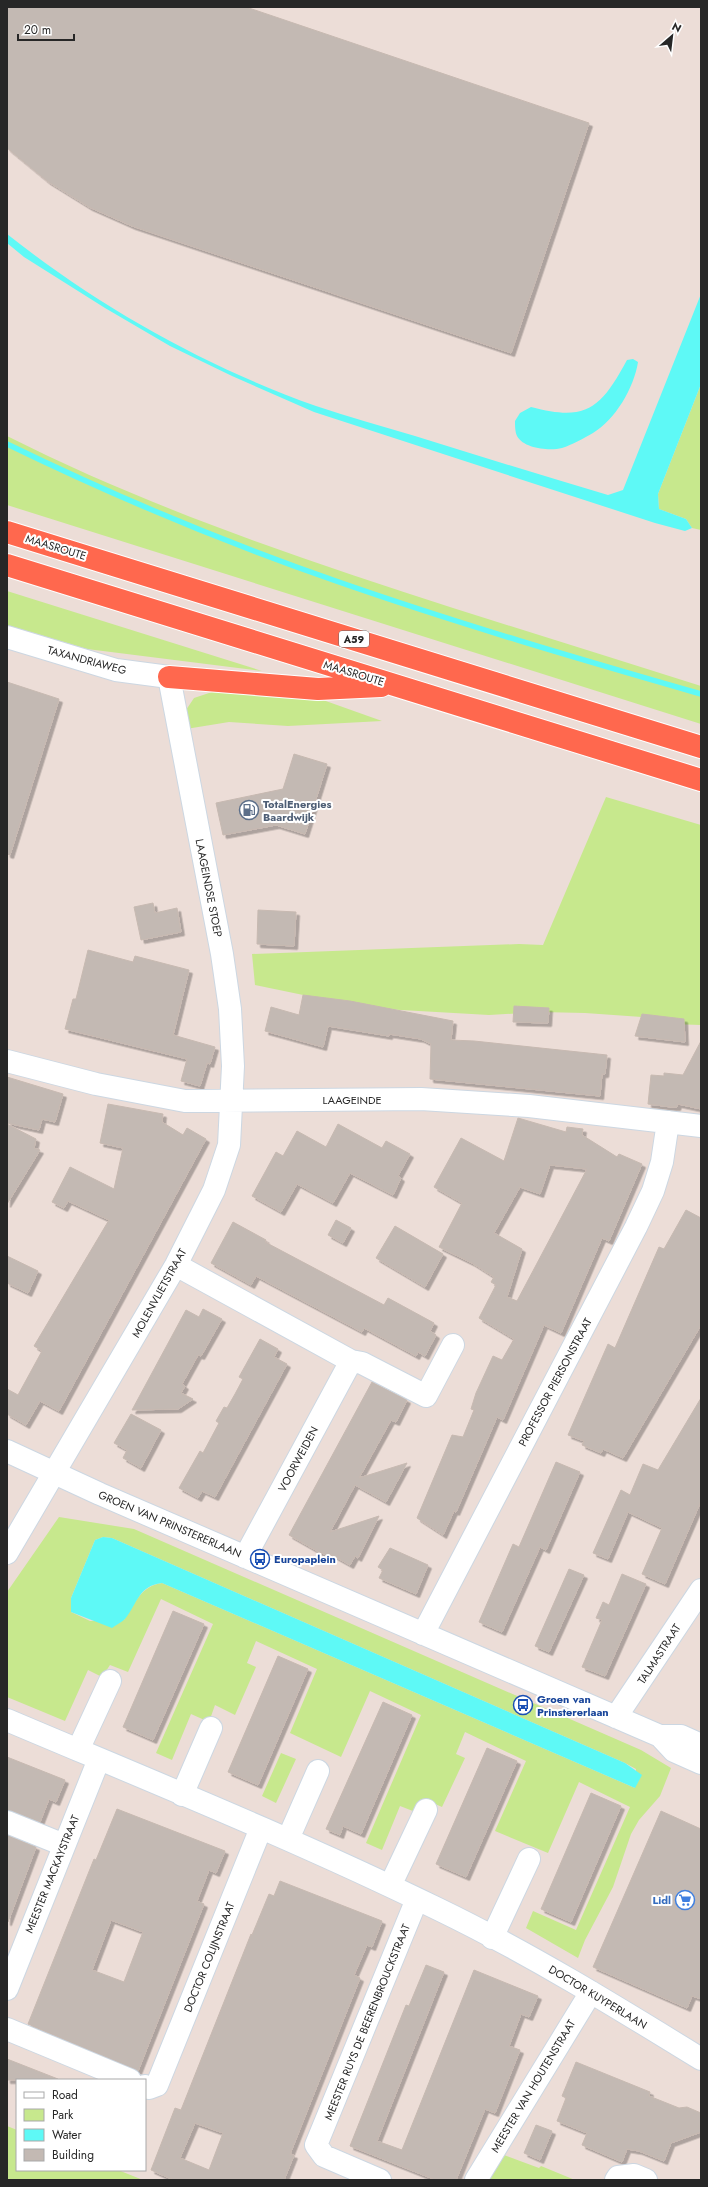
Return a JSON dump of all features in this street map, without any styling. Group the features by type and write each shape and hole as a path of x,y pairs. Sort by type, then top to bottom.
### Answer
{"highway":[{"name":"MAASROUTE","path":"7,532 701,747"},
{"name":"MAASROUTE","path":"7,565 701,780"},
{"path":"169,677 318,689 396,686"}],"street":[{"name":"TAXANDRIAWEG","path":"7,637 116,670 169,677"},
{"name":"LAAGEINDSE STOEP","path":"169,677 222,954 230,1009 233,1066 231,1100"},
{"name":"LAAGEINDE","path":"7,1061 96,1084 185,1101 421,1099 530,1106 701,1126"},
{"name":"MOLENVLIETSTRAAT","path":"7,1553 55,1474 176,1265 214,1190 229,1145 231,1100"},
{"name":"PROFESSOR PIERSONSTRAAT","path":"423,1634 636,1227 653,1191 662,1162 668,1122"},
{"path":"176,1265 351,1361 362,1363 426,1396 453,1345"},
{"name":"VOORWEIDEN","path":"245,1557 351,1361"},
{"name":"GROEN VAN PRINSTERERLAAN","path":"7,1451 55,1474 616,1718 660,1736 681,1736 701,1745"},
{"name":"TALMASTRAAT","path":"616,1718 701,1590"},
{"path":"78,1750 110,1681"},
{"name":"DOCTOR KUYPERLAAN","path":"7,1720 288,1839 417,1899 591,1992 701,2059"},
{"path":"182,1795 211,1728"},
{"name":"GROEN VAN PRINSTERERLAAN","path":"660,1736 674,1751 701,1763"},
{"name":"MEESTER MACKAYSTRAAT","path":"7,1989 99,1760"},
{"path":"288,1839 318,1771"},
{"path":"390,1886 426,1810"},
{"path":"7,1822 64,1845"},
{"name":"DOCTOR COLIJNSTRAAT","path":"151,2086 261,1828"},
{"path":"492,1938 529,1859"},
{"name":"MEESTER RUYS DE BEERENBROUCKSTRAAT","path":"380,2180 324,2156 316,2146 417,1899"},
{"name":"MEESTER VAN HOUTENSTRAAT","path":"476,2180 591,1992"},
{"path":"7,2029 128,2079"},
{"path":"617,2179 634,2175 646,2180"}],"green space":[{"path":"701,384 701,530 692,528 686,519 659,509 658,494"},
{"path":"7,436 116,486 227,531 339,571 701,686 701,724 7,505"},
{"path":"7,591 262,671 87,649 7,625"},
{"path":"237,690 323,700 382,721 288,726 229,722 186,729 186,710 194,698 215,691"},
{"path":"606,797 701,825 701,1025 671,1024 642,1017 585,1013 540,1012 489,1015 366,1008 255,985 252,954 519,944 543,945"},
{"path":"59,1517 134,1529 641,1750 671,1768 660,1796 639,1820 631,1834 613,1887 585,1940 578,1958 526,1928 533,1911 576,1930 630,1807 579,1782 548,1853 495,1831 526,1761 465,1732 456,1754 465,1758 442,1807 424,1799 418,1813 400,1806 382,1850 366,1843 421,1715 370,1691 341,1757 290,1733 317,1669 256,1641 247,1663 256,1667 235,1715 215,1705 209,1722 191,1714 172,1760 156,1753 213,1624 161,1599 128,1672 110,1665 102,1677 88,1670 65,1721 7,1697 7,1592","holes":["103,1537 112,1538 625,1763 636,1769 635,1788 162,1583 149,1588 139,1596 124,1620 90,1621 71,1612 71,1598 95,1540"]},
{"path":"281,1753 296,1759 276,1803 262,1796"},
{"path":"7,2126 16,2130 16,2171 120,2171 143,2180 7,2180"},
{"path":"504,2155 539,2168 541,2166 575,2180 488,2180"}],"water":[{"path":"7,234 42,261 116,310 194,354 234,373 316,406 608,495 623,490 701,294 701,384 658,494 659,509 686,519 692,528 685,531 655,523 314,412 232,376 170,346 105,308 24,257 7,243"},
{"path":"633,359 638,362 636,372 628,392 616,412 593,433 566,447 557,449 544,449 531,446 525,444 517,436 515,431 515,421 520,413 531,407 566,413 579,411 590,407 600,400 609,390 627,360"},
{"path":"103,1537 112,1538 625,1763 642,1775 635,1788 162,1583 154,1585 143,1591 125,1619 112,1628 71,1612 71,1598 95,1540"}],"building":[{"path":"7,7 246,7 589,123 511,353 132,226 89,207 47,181 7,148"},
{"path":"7,682 59,699 10,855 7,854"},
{"path":"294,754 327,764 305,834 276,825 223,835 216,803 283,789"},
{"path":"153,903 155,913 177,908 181,932 141,940 134,907"},
{"path":"258,910 296,912 294,946 257,944"},
{"path":"88,950 133,962 135,956 189,970 173,1035 215,1047 210,1064 207,1063 200,1086 181,1081 187,1059 65,1029 73,999 76,999"},
{"path":"303,995 350,1001 453,1021 451,1040 474,1041 607,1055 605,1074 602,1074 600,1096 430,1079 431,1044 421,1039 389,1034 389,1036 328,1026 323,1047 265,1031 271,1007 299,1015"},
{"path":"514,1006 549,1008 548,1023 513,1022"},
{"path":"642,1014 684,1019 685,1042 635,1036"},
{"path":"701,1041 701,1109 678,1104 677,1107 671,1107 648,1104 651,1075 664,1076 664,1073 683,1075"},
{"path":"7,1077 63,1094 55,1122 42,1119 39,1130 7,1123"},
{"path":"108,1104 163,1114 162,1122 183,1135 187,1128 206,1139 59,1411 40,1401 26,1425 7,1414 7,1389 18,1395 42,1351 34,1346 109,1220 68,1201 64,1208 52,1202 70,1167 114,1189 123,1148 100,1143"},
{"path":"518,1118 566,1132 567,1127 583,1129 582,1135 617,1157 619,1154 642,1164 609,1241 602,1238 561,1333 544,1325 503,1420 497,1417 456,1512 454,1511 443,1535 417,1518 452,1435 463,1437 474,1410 471,1409 476,1393 493,1356 502,1360 514,1339 479,1318 496,1285 491,1282 494,1277 472,1263 439,1247 462,1203 434,1187 461,1138 504,1161","holes":["550,1165 587,1169 517,1301 507,1297 522,1249 494,1233 520,1187 540,1194"]},
{"path":"7,1124 36,1139 34,1148 40,1150 7,1204"},
{"path":"338,1124 382,1148 386,1141 410,1154 398,1176 401,1178 393,1195 350,1173 333,1203 297,1184 281,1212 252,1196 276,1152 283,1156 297,1131 326,1147"},
{"path":"686,1210 701,1218 701,1325 623,1458 603,1449 601,1453 582,1445 584,1441 568,1435 608,1344 615,1348 659,1247 664,1249"},
{"path":"336,1220 351,1228 343,1243 328,1235"},
{"path":"233,1222 266,1240 265,1242 384,1305 388,1298 434,1323 430,1331 436,1335 425,1356 418,1352 416,1356 364,1328 362,1332 256,1276 251,1285 211,1263"},
{"path":"395,1226 443,1254 425,1287 376,1258"},
{"path":"7,1256 38,1271 28,1293 7,1283"},
{"path":"203,1309 222,1319 201,1356 198,1355 182,1384 185,1386 181,1393 193,1399 178,1409 132,1410 186,1310 199,1317"},
{"path":"260,1339 278,1349 274,1357 287,1364 215,1497 202,1491 198,1498 179,1488 200,1451 203,1453 219,1423 216,1421 224,1407 227,1408 243,1379 239,1377"},
{"path":"372,1382 407,1400 396,1422 391,1420 359,1478 407,1463 386,1502 355,1485 330,1532 379,1516 358,1558 355,1556 350,1565 330,1554 329,1556 319,1552 289,1535"},
{"path":"701,1398 701,1501 665,1584 642,1574 662,1528 628,1512 608,1559 593,1553 621,1490 630,1495 643,1464 658,1470"},
{"path":"131,1414 161,1430 141,1468 123,1458 127,1450 114,1443"},
{"path":"556,1462 580,1472 546,1550 540,1547 502,1632 479,1622 513,1544 519,1547"},
{"path":"390,1548 428,1565 416,1594 379,1578 383,1570 378,1567"},
{"path":"569,1569 584,1575 549,1652 535,1646"},
{"path":"622,1574 646,1584 605,1676 582,1667 602,1620 596,1618 603,1602 609,1605"},
{"path":"173,1611 204,1624 153,1740 123,1727"},
{"path":"278,1656 308,1669 258,1785 228,1772"},
{"path":"383,1702 412,1715 361,1834 343,1826 340,1835 326,1829"},
{"path":"487,1748 517,1761 466,1877 436,1864"},
{"path":"7,1757 65,1780 56,1802 49,1799 40,1822 7,1810"},
{"path":"591,1793 621,1806 571,1922 541,1909"},
{"path":"117,1809 225,1851 216,1873 209,1870 197,1901 204,1904 138,2071 28,2024 94,1859 96,1860","holes":["111,1920 143,1932 124,1982 92,1970"]},
{"path":"661,1811 701,1829 701,1999 692,1996 687,2008 593,1967"},
{"path":"7,1835 36,1847 8,1922 7,1922"},
{"path":"280,1881 382,1921 372,1947 367,1945 354,1975 360,1978 290,2154 294,2155 284,2180 174,2180 151,2170 175,2108 181,2110 251,1934 252,1935 269,1894 274,1896","holes":["195,2123 223,2133 209,2170 180,2158"]},
{"path":"426,1965 444,1972 377,2141 402,2150 474,1970 538,1996 529,2017 521,2014 509,2046 520,2050 495,2113 485,2109 456,2180 436,2180 350,2146 406,2005 409,2006"},
{"path":"7,2059 58,2079 16,2079 7,2080"},
{"path":"576,2062 650,2092 649,2096 679,2108 687,2107 701,2113 701,2132 671,2143 664,2161 639,2151 627,2149 622,2162 582,2145 587,2133 557,2121 566,2098 562,2096"},
{"path":"536,2125 552,2131 540,2160 524,2153"}],"waterway":[{"path":"7,444 129,500 294,566 472,626 701,694"}],"place":[{"name":"TotalEnergies Baardwijk","path":"249,810"},
{"name":"Europaplein","path":"260,1559"},
{"name":"Groen van Prinstererlaan","path":"523,1705"},
{"name":"Lidl","path":"685,1900"}]}
